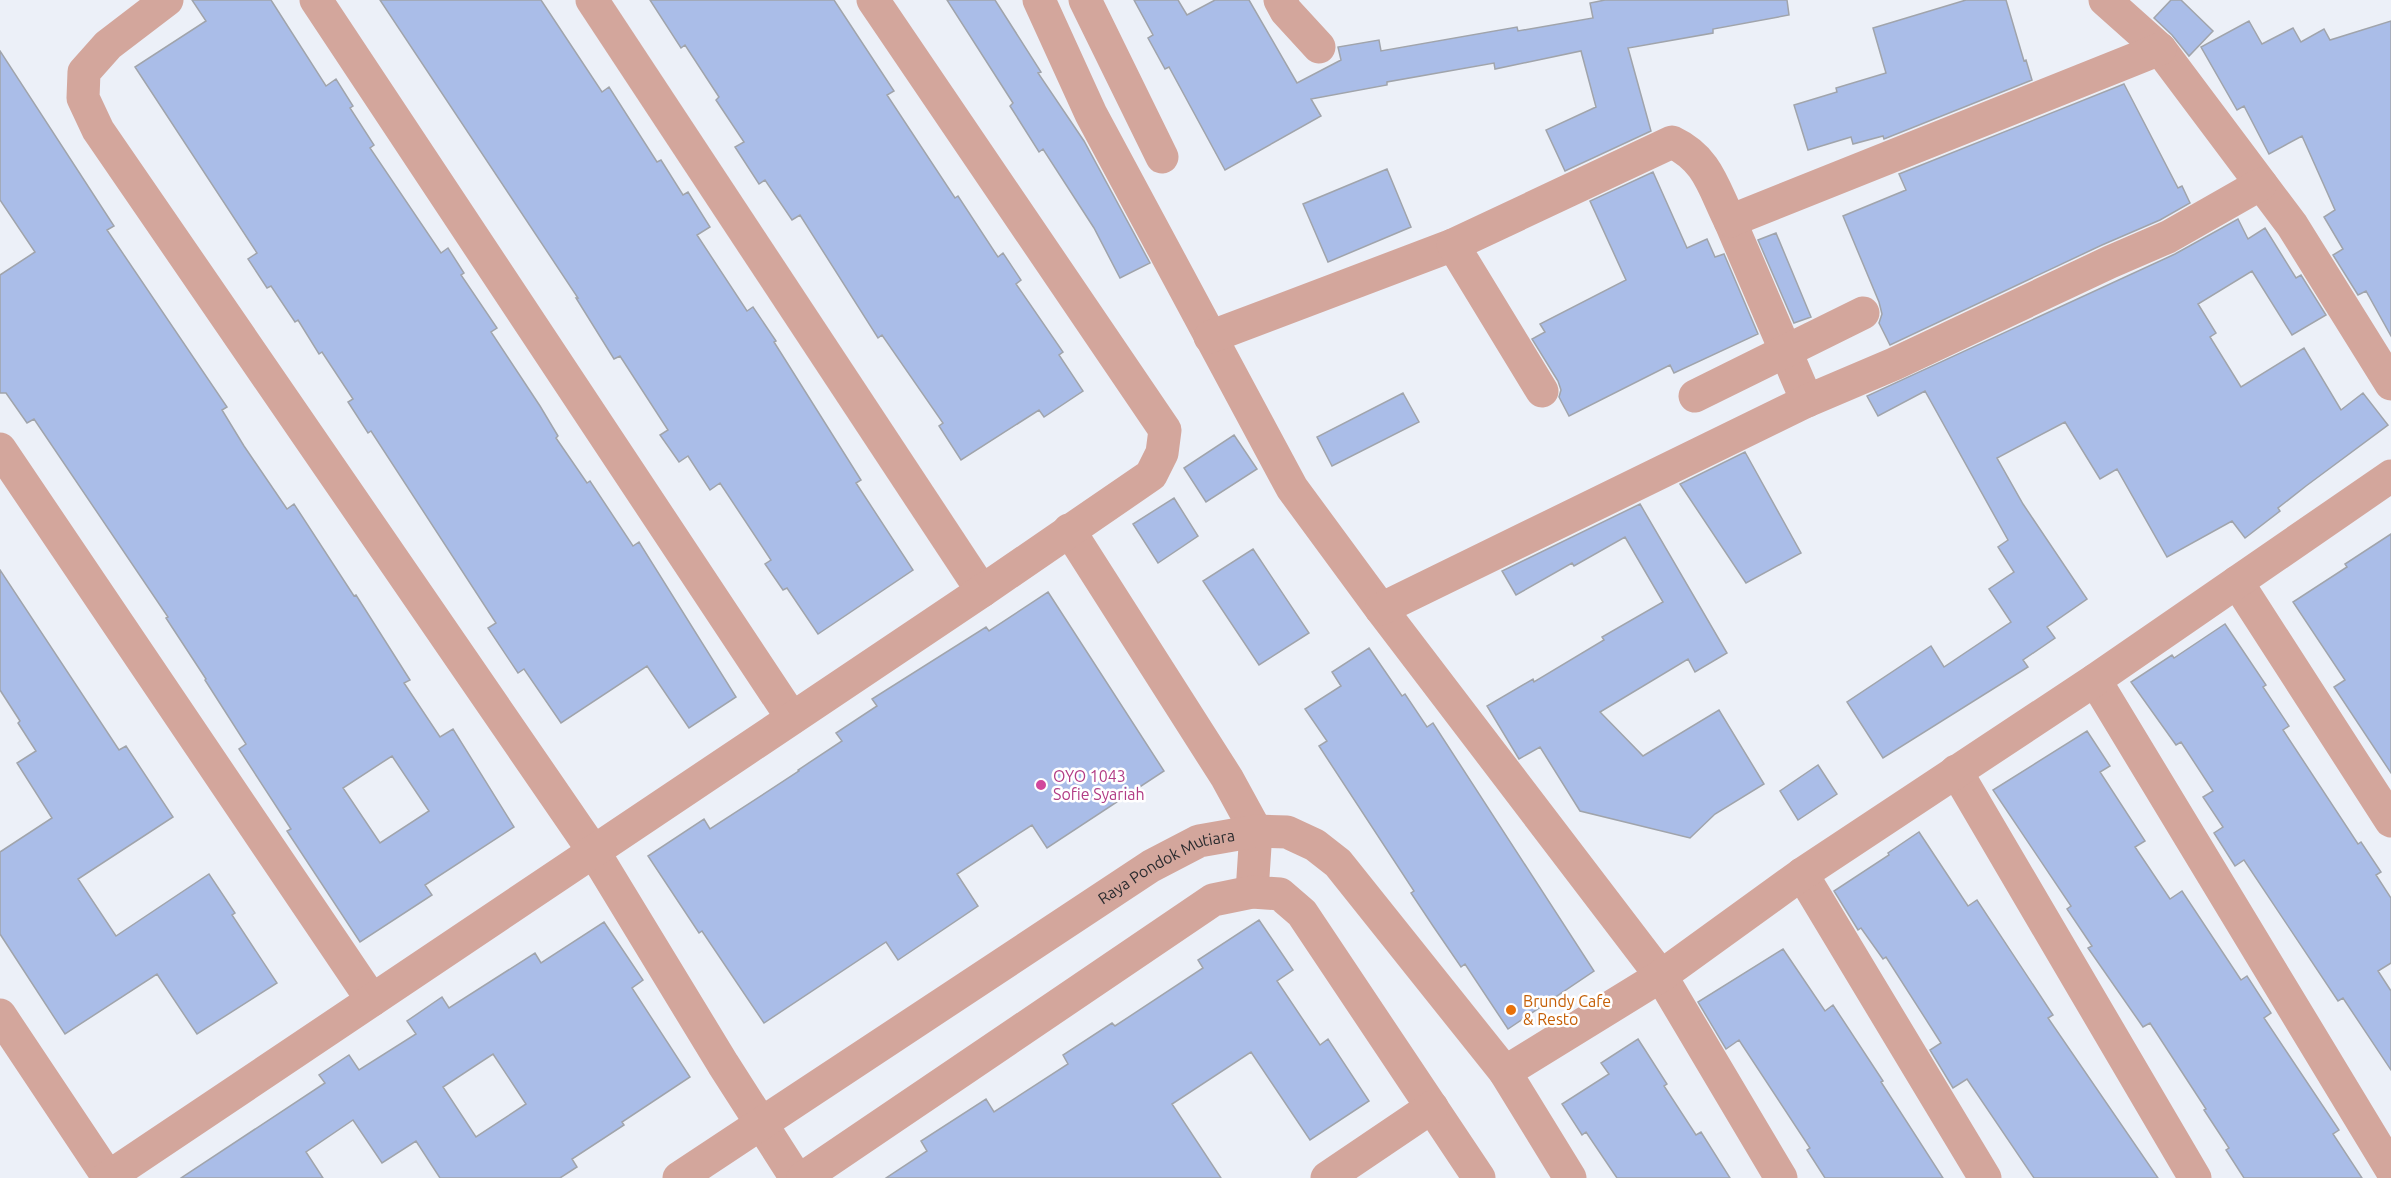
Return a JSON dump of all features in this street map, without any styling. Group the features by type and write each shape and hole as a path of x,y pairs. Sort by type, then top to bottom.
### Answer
{"street":[{"path":"167,0 108,45 84,72 83,98 98,130 594,852 796,1178"},
{"path":"316,0 792,717"},
{"path":"592,0 982,591"},
{"path":"0,1015 107,1178 982,591 1151,475 1162,453 1165,430 873,0"},
{"path":"1039,0 1091,114 1292,488 1661,976 1781,1178"},
{"path":"1085,0 1162,158"},
{"path":"1280,0 1286,11 1318,47"},
{"path":"2104,0 2160,49 2292,225 2391,384"},
{"path":"1730,221 2160,49"},
{"path":"1210,337 1453,245 1672,142 1686,149 1701,162 1730,221 1807,401"},
{"path":"1382,609 1807,401 1894,364 2168,237 2261,184"},
{"path":"1453,245 1542,391"},
{"path":"1695,396 1863,313"},
{"path":"0,449 372,1000"},
{"path":"1505,1072 1661,976 1802,874 2095,680 2391,476"},
{"path":"1069,530 1227,778 1256,831 1252,892"},
{"path":"2237,582 2391,821"},
{"path":"2095,680 2391,1169"},
{"path":"1956,771 2195,1178"},
{"name":"Raya Pondok Mutiara","path":"688,1176 761,1124 1151,866 1199,841 1256,831 1287,832 1315,845 1338,863 1505,1072 1570,1178"},
{"path":"1802,874 1985,1178"},
{"path":"803,1178 1213,900 1252,892 1280,894 1302,913 1479,1178"},
{"path":"1327,1178 1432,1107"}],"building":[{"path":"192,0 271,0 326,86 336,79 353,106 350,108 374,145 370,148 441,253 448,248 464,273 461,275 497,328 491,332 540,406 558,436 556,438 587,483 590,481 633,546 639,542 736,697 689,728 647,666 561,723 524,669 518,673 488,628 496,623 371,431 368,433 348,402 353,399 322,352 319,354 298,320 295,322 271,286 267,288 248,259 257,253 135,67 206,21"},
{"path":"380,0 541,0 602,92 609,87 657,162 661,160 683,195 688,192 710,227 697,235 747,311 753,307 776,341 774,342 861,480 856,483 913,570 818,634 787,588 783,590 765,564 771,560 720,483 710,490 688,456 679,462 660,435 668,430 620,356 614,359 576,298 578,298"},
{"path":"650,0 834,0 894,91 887,95 955,198 958,196 998,257 1003,253 1021,280 1016,284 1063,352 1059,355 1083,391 1044,417 1039,410 961,460 939,426 943,423 882,335 878,338 800,215 792,220 765,180 759,184 735,147 744,142 716,100 719,97 685,45 681,48"},
{"path":"947,0 995,0 1041,72 1038,73 1084,141 1150,263 1120,278 1094,228 1043,149 1039,152 1010,106 1013,103"},
{"path":"1134,0 1178,0 1187,15 1215,0 1249,0 1297,83 1341,60 1338,47 1379,40 1381,51 1517,27 1518,31 1593,18 1590,3 1605,0 1787,0 1789,15 1713,29 1713,33 1628,48 1651,131 1565,171 1546,130 1596,107 1581,51 1495,69 1494,63 1387,82 1387,85 1311,99 1321,116 1225,170 1169,67 1165,69 1148,38 1153,35"},
{"path":"1966,0 2006,0 2032,80 1884,139 1883,136 1853,144 1851,137 1808,150 1794,105 1837,92 1836,88 1886,73 1873,28"},
{"path":"2171,0 2181,0 2213,31 2189,56 2154,18"},
{"path":"2249,21 2262,44 2293,28 2301,42 2324,29 2330,40 2391,21 2391,336 2366,291 2358,295 2333,255 2343,249 2324,217 2335,210 2302,136 2269,154 2244,106 2237,110 2201,47"},
{"path":"0,51 114,226 107,230 227,407 222,410 244,446 287,509 294,504 354,596 356,595 410,680 404,683 440,737 453,729 514,827 425,885 432,895 360,942 287,831 291,829 239,749 246,744 166,618 168,617 34,419 27,423 6,393 0,393 0,275 35,252 0,200","holes":["392,756 429,811 380,843 343,788"]},
{"path":"2124,84 2178,188 2182,186 2190,203 2160,220 1890,345 1879,323 1882,314 1879,302 1843,216 1906,190 1899,174"},
{"path":"1387,169 1411,227 1328,262 1303,204"},
{"path":"1653,172 1687,248 1707,239 1715,257 1724,254 1758,334 1674,373 1670,365 1569,416 1559,397 1561,390 1558,381 1532,339 1545,332 1540,324 1626,280 1590,201"},
{"path":"2238,219 2248,239 2265,228 2296,278 2301,275 2326,315 2292,335 2252,271 2198,304 2216,333 2210,337 2241,387 2304,348 2341,410 2363,393 2388,425 2278,508 2280,511 2245,538 2232,521 2167,557 2117,469 2100,479 2065,422 1997,458 2023,504 2087,599 2047,627 2055,638 2023,660 2028,667 1883,758 1847,702 1931,646 1944,667 2011,622 1989,589 2014,572 1998,547 2008,540 1925,391 1878,416 1867,396 2175,254"},
{"path":"1776,233 1811,317 1794,323 1758,240"},
{"path":"1403,393 1419,422 1332,466 1317,437"},
{"path":"1234,435 1257,469 1206,502 1184,468"},
{"path":"1745,452 1801,553 1746,583 1680,484"},
{"path":"1174,498 1198,536 1158,563 1133,524"},
{"path":"1640,504 1727,653 1695,672 1688,659 1600,712 1643,756 1719,710 1764,784 1715,814 1690,838 1580,811 1540,747 1519,759 1487,706 1533,679 1534,682 1604,640 1602,637 1663,602 1625,537 1574,566 1572,563 1516,595 1502,571"},
{"path":"2391,534 2391,773 2334,687 2345,680 2293,602 2347,567 2345,564"},
{"path":"1253,549 1309,633 1259,665 1203,581"},
{"path":"0,570 119,750 126,746 173,817 78,879 116,936 209,874 235,913 232,915 277,983 197,1034 157,974 65,1034 0,934 0,852 52,818 17,763 36,751 0,690"},
{"path":"1048,592 1164,771 1047,848 1032,825 957,874 978,906 898,960 886,942 764,1023 702,931 699,933 648,856 704,819 710,829 799,771 842,741 836,733 877,706 872,699 986,627 989,631"},
{"path":"2225,624 2266,685 2263,687 2289,726 2283,730 2358,844 2361,842 2381,872 2376,875 2391,898 2391,963 2378,971 2391,991 2391,1070 2343,998 2338,1001 2244,860 2235,866 2214,833 2223,827 2203,797 2213,791 2181,742 2176,745 2131,682 2172,655 2174,658"},
{"path":"1369,648 1402,696 1405,694 1427,727 1433,723 1594,971 1508,1029 1465,964 1461,967 1411,893 1414,891 1319,746 1327,741 1305,709 1341,686 1332,672"},
{"path":"2087,731 2110,766 2100,772 2145,841 2135,847 2170,899 2182,891 2241,980 2247,976 2271,1013 2264,1018 2339,1130 2333,1134 2362,1178 2244,1178 2226,1150 2229,1148 2204,1110 2206,1109 2150,1023 2143,1027 2088,948 2092,946 2067,909 2071,906 1993,790"},
{"path":"1818,765 1837,794 1798,820 1780,791"},
{"path":"1919,832 1968,906 1977,900 2053,1015 2048,1018 2158,1178 2034,1178 1967,1079 1953,1088 1930,1050 1941,1043 1886,957 1883,959 1861,928 1858,930 1834,891"},
{"path":"1259,920 1293,970 1277,981 1320,1045 1328,1039 1369,1101 1310,1140 1251,1052 1172,1104 1221,1178 886,1178 927,1151 921,1141 986,1099 994,1112 1068,1064 1063,1055 1112,1023 1115,1026 1203,968 1198,960"},
{"path":"604,922 643,980 632,988 690,1077 622,1122 624,1125 572,1159 577,1167 560,1178 440,1178 416,1141 382,1163 353,1120 306,1152 323,1178 181,1178 325,1083 319,1075 349,1055 359,1070 416,1034 407,1021 442,997 449,1008 535,953 541,963","holes":["493,1054 526,1104 476,1137 443,1087"]},
{"path":"1783,949 1825,1011 1833,1005 1943,1178 1825,1178 1807,1150 1810,1148 1739,1040 1726,1049 1698,1002"},
{"path":"1638,1039 1667,1084 1664,1086 1696,1135 1701,1132 1730,1178 1617,1178 1586,1132 1582,1135 1562,1104 1609,1074 1601,1063"}],"place":[{"name":"OYO 1043 Sofie Syariah","path":"1041,785"},
{"name":"Brundy Cafe & Resto","path":"1511,1010"}]}
